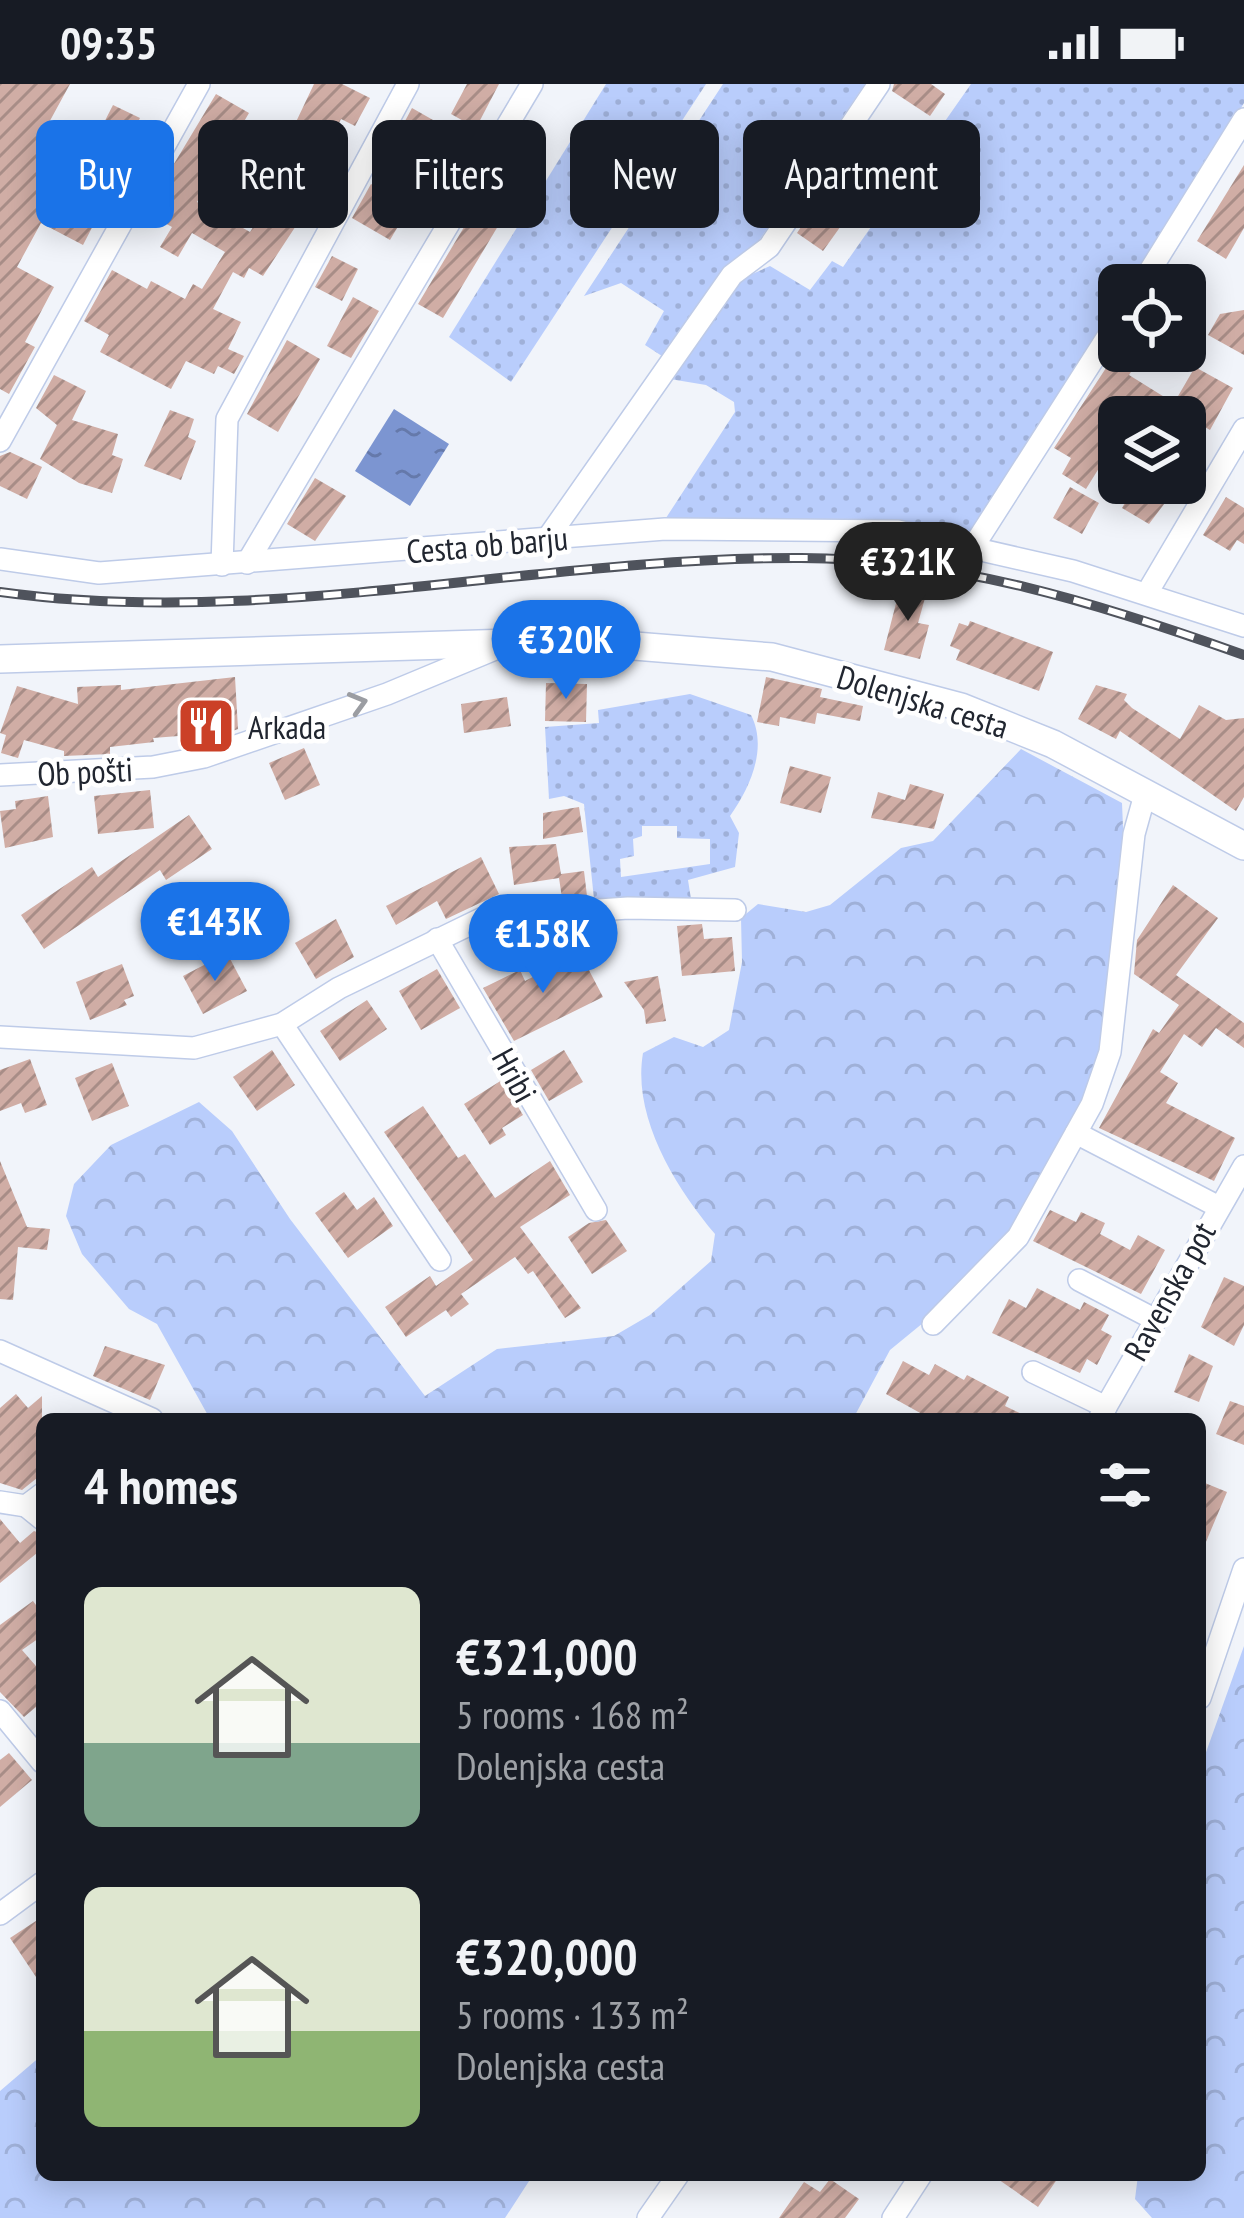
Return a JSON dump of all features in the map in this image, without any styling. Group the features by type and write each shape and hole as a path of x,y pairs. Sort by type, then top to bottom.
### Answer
{"main road":[{"name":"Dolenjska cesta","path":"0,659 509,643 614,643 772,657 961,707 1146,791 1244,846"}],"street":[{"path":"0,442 199,84"},
{"path":"221,565 227,419 408,84"},
{"path":"247,562 532,84"},
{"path":"547,539 732,275 769,247 879,84"},
{"path":"1154,264 1244,119"},
{"path":"973,547 1098,353"},
{"path":"1147,593 1244,429"},
{"name":"Cesta ob barju","path":"0,559 99,574 784,526 898,531 1147,593 1244,626"},
{"name":"Ob pošti","path":"0,775 153,767 204,757 387,694 509,643"},
{"path":"933,1324 1018,1237 1076,1133 1110,1052 1134,834 1146,791"},
{"path":"0,1037 194,1048 282,1024 483,918 537,911 735,910"},
{"name":"Hribi","path":"436,939 596,1210"},
{"path":"282,1024 440,1260"},
{"path":"1076,1133 1217,1207"},
{"name":"Ravenska pot","path":"1102,1413 1244,1166"},
{"path":"1078,1280 1153,1318"},
{"path":"0,1351 134,1413"},
{"path":"1034,1372 1102,1413"},
{"path":"0,1502 36,1506"},
{"path":"1206,1680 1244,1569"},
{"path":"0,1711 36,1755"},
{"path":"0,1914 36,1887"},
{"path":"648,2218 675,2181"},
{"path":"893,2218 917,2181"}],"green space":[{"path":"606,84 706,84 682,120 584,120"},
{"path":"723,84 865,84 841,120 743,120 743,228 768,228 665,358 645,345 664,311 621,283 584,296 629,228 719,228 719,120 699,120"},
{"path":"971,84 1244,84 1244,103 1147,264 1098,264 1098,341 1005,488 968,535 847,520 664,521 735,412 734,402 706,385 670,379 739,280 770,266 810,290 832,261 843,267 870,228 980,228 980,120 946,120"},
{"path":"570,142 570,228 612,228 511,382 449,337 517,228 546,228 546,181"},
{"path":"690,694 751,715 757,754 744,793 730,816 739,833 735,867 688,880 691,899 594,899 584,804 564,796 549,799 545,727 599,723 598,710","holes":["642,826 677,826 677,838 710,839 710,864 621,877 620,859 634,856 633,839 642,836"]},
{"path":"1021,749 1122,803 1125,875 1105,1059 1008,1238 962,1291 890,1350 856,1413 207,1413 157,1324 129,1309 82,1254 66,1216 74,1184 111,1145 199,1102 232,1131 290,1219 425,1396 497,1349 614,1336 650,1315 711,1261 715,1234 672,1173 650,1126 641,1077 643,1053 674,1037 703,1047 729,1030 742,962 741,918 758,904 806,912 830,905 901,848 933,841"},
{"path":"1244,1646 1244,2218 1152,2218 1135,2199 1137,2181 1206,2181 1206,1752"},
{"path":"36,2060 36,2181 529,2181 505,2218 0,2218 0,2091"}],"water":[{"path":"394,409 449,444 410,506 355,471"}],"building":[{"path":"0,84 70,84 50,120 36,120 38,228 17,267 54,287 25,342 35,347 9,394 0,389"},
{"path":"314,84 342,84 370,98 355,126 341,119 297,120"},
{"path":"467,84 499,84 480,120 462,120 451,114"},
{"path":"894,84 931,84 945,94 930,116 892,91"},
{"path":"216,94 249,113 245,120 200,120"},
{"path":"113,105 140,118 139,120 105,120"},
{"path":"412,108 433,120 406,120"},
{"path":"198,124 198,228 250,232 253,228 295,228 263,276 249,268 244,278 233,272 213,309 241,322 228,349 244,356 234,374 218,366 214,374 186,361 171,389 100,352 109,335 84,321 112,270 147,289 151,281 185,299 193,284 202,289 225,252 192,233 178,257 160,247 174,228 174,164"},
{"path":"1244,165 1244,228 1226,259 1197,241"},
{"path":"371,184 372,228 397,228 390,240 352,218"},
{"path":"51,228 92,228 83,245"},
{"path":"464,228 497,228 443,318 418,304"},
{"path":"800,228 839,228 823,251 797,233"},
{"path":"332,256 358,269 342,301 315,287"},
{"path":"353,297 379,311 351,358 327,346"},
{"path":"1244,310 1244,355 1208,335 1220,314"},
{"path":"287,340 320,359 278,432 247,414"},
{"path":"1103,372 1131,372 1163,396 1098,396 1098,470 1086,489 1062,474 1071,458 1054,448"},
{"path":"1192,372 1204,372 1233,388 1210,430 1206,428 1206,396 1178,396"},
{"path":"54,375 86,391 72,420 118,434 112,455 123,459 112,493 79,483 40,459 57,425 36,408"},
{"path":"170,410 194,419 188,437 196,441 181,480 144,466"},
{"path":"10,452 42,467 27,499 0,486 0,456"},
{"path":"315,478 346,496 315,541 287,524"},
{"path":"1070,487 1098,502 1082,534 1053,518"},
{"path":"1226,497 1244,508 1244,544 1237,540 1230,551 1203,535"},
{"path":"1124,504 1164,504 1149,524 1122,508"},
{"path":"901,584 927,591 918,623 929,625 920,659 884,650"},
{"path":"970,621 1053,652 1039,691 956,660 960,650 950,646 959,623 968,626"},
{"path":"235,677 238,729 230,732 153,738 154,742 110,747 110,754 64,756 64,751 24,740 18,758 1,753 6,735 0,733 17,686 78,704 77,687 121,685 121,690"},
{"path":"766,677 822,689 820,697 863,706 860,721 817,713 815,724 780,717 779,726 757,722"},
{"path":"546,683 587,684 586,722 545,721"},
{"path":"1096,685 1127,694 1124,700 1132,708 1180,739 1199,705 1226,720 1244,718 1244,797 1236,811 1120,731 1116,739 1078,719"},
{"path":"507,697 511,726 464,733 461,704"},
{"path":"304,748 320,785 285,800 269,763"},
{"path":"790,766 831,777 821,813 780,803"},
{"path":"910,784 944,794 934,829 871,818 878,792 905,800"},
{"path":"150,790 154,828 98,834 94,796"},
{"path":"48,796 53,837 5,848 0,811 16,809 15,801"},
{"path":"579,807 583,832 543,839 543,813"},
{"path":"189,815 212,849 166,880 160,870 44,949 21,915 92,867 98,877"},
{"path":"556,844 561,874 584,871 587,896 562,898 559,878 514,885 509,847"},
{"path":"481,857 499,894 446,919 437,901 396,925 386,906"},
{"path":"1173,885 1218,918 1176,975 1244,1023 1244,1048 1216,1028 1202,1047 1184,1034 1160,1072 1178,1083 1166,1103 1235,1138 1214,1181 1099,1128 1153,1029 1159,1033 1179,1005 1134,974 1137,940"},
{"path":"336,919 354,957 316,979 295,943"},
{"path":"702,924 704,939 732,937 735,971 682,976 677,926"},
{"path":"227,953 247,991 203,1014 183,976"},
{"path":"580,953 603,997 514,1041 483,988 520,970 525,981"},
{"path":"122,964 134,996 124,1000 127,1005 90,1020 76,982"},
{"path":"437,969 460,1008 421,1030 399,991"},
{"path":"658,976 666,1021 646,1024 644,1010 624,982"},
{"path":"367,1000 387,1029 340,1061 320,1031"},
{"path":"272,1050 295,1085 257,1111 233,1077"},
{"path":"564,1050 583,1082 549,1101 531,1070"},
{"path":"30,1059 47,1105 25,1113 21,1103 0,1111 0,1070"},
{"path":"112,1063 129,1106 92,1121 75,1078"},
{"path":"502,1080 523,1115 502,1128 506,1135 490,1145 464,1104"},
{"path":"423,1106 458,1158 465,1154 495,1198 550,1161 570,1195 520,1227 581,1308 565,1318 533,1271 528,1274 515,1257 461,1294 469,1304 451,1317 446,1310 406,1337 385,1307 430,1276 436,1286 473,1260 384,1132"},
{"path":"0,1161 27,1227 50,1229 47,1250 18,1247 13,1300 0,1299"},
{"path":"344,1192 357,1210 374,1197 393,1226 348,1258 315,1213"},
{"path":"1050,1210 1076,1222 1081,1212 1105,1223 1100,1234 1130,1250 1138,1235 1165,1250 1141,1294 1033,1241"},
{"path":"606,1220 627,1251 592,1274 568,1237 589,1223"},
{"path":"1224,1277 1244,1286 1244,1325 1234,1346 1201,1327"},
{"path":"1037,1288 1080,1310 1084,1302 1109,1315 1101,1330 1112,1336 1097,1365 1087,1359 1080,1373 992,1333 1009,1299 1026,1308"},
{"path":"105,1346 165,1365 150,1400 93,1376"},
{"path":"1189,1354 1213,1366 1199,1402 1174,1392"},
{"path":"903,1361 929,1375 935,1364 1009,1397 1005,1406 1020,1413 920,1413 886,1394"},
{"path":"16,1394 28,1408 42,1396 42,1413 36,1413 36,1479 22,1490 0,1483 0,1408"},
{"path":"1230,1401 1244,1406 1244,1445 1216,1434"},
{"path":"1206,1483 1227,1492 1206,1542"},
{"path":"0,1519 20,1543 36,1532 36,1554 0,1583"},
{"path":"33,1601 36,1605 36,1640 22,1650 36,1666 36,1707 24,1717 0,1692 0,1625"},
{"path":"9,1753 32,1780 0,1807 0,1760"},
{"path":"36,1921 36,1977 10,1938"},
{"path":"833,2181 859,2199 845,2218 779,2218 804,2182 820,2192"},
{"path":"1001,2181 1056,2181 1038,2207"}],"railway":[{"path":"0,592 100,601 200,602 701,561 858,560 1026,587 1244,655"}],"place":[{"name":"Arkada","path":"206,726"}]}
